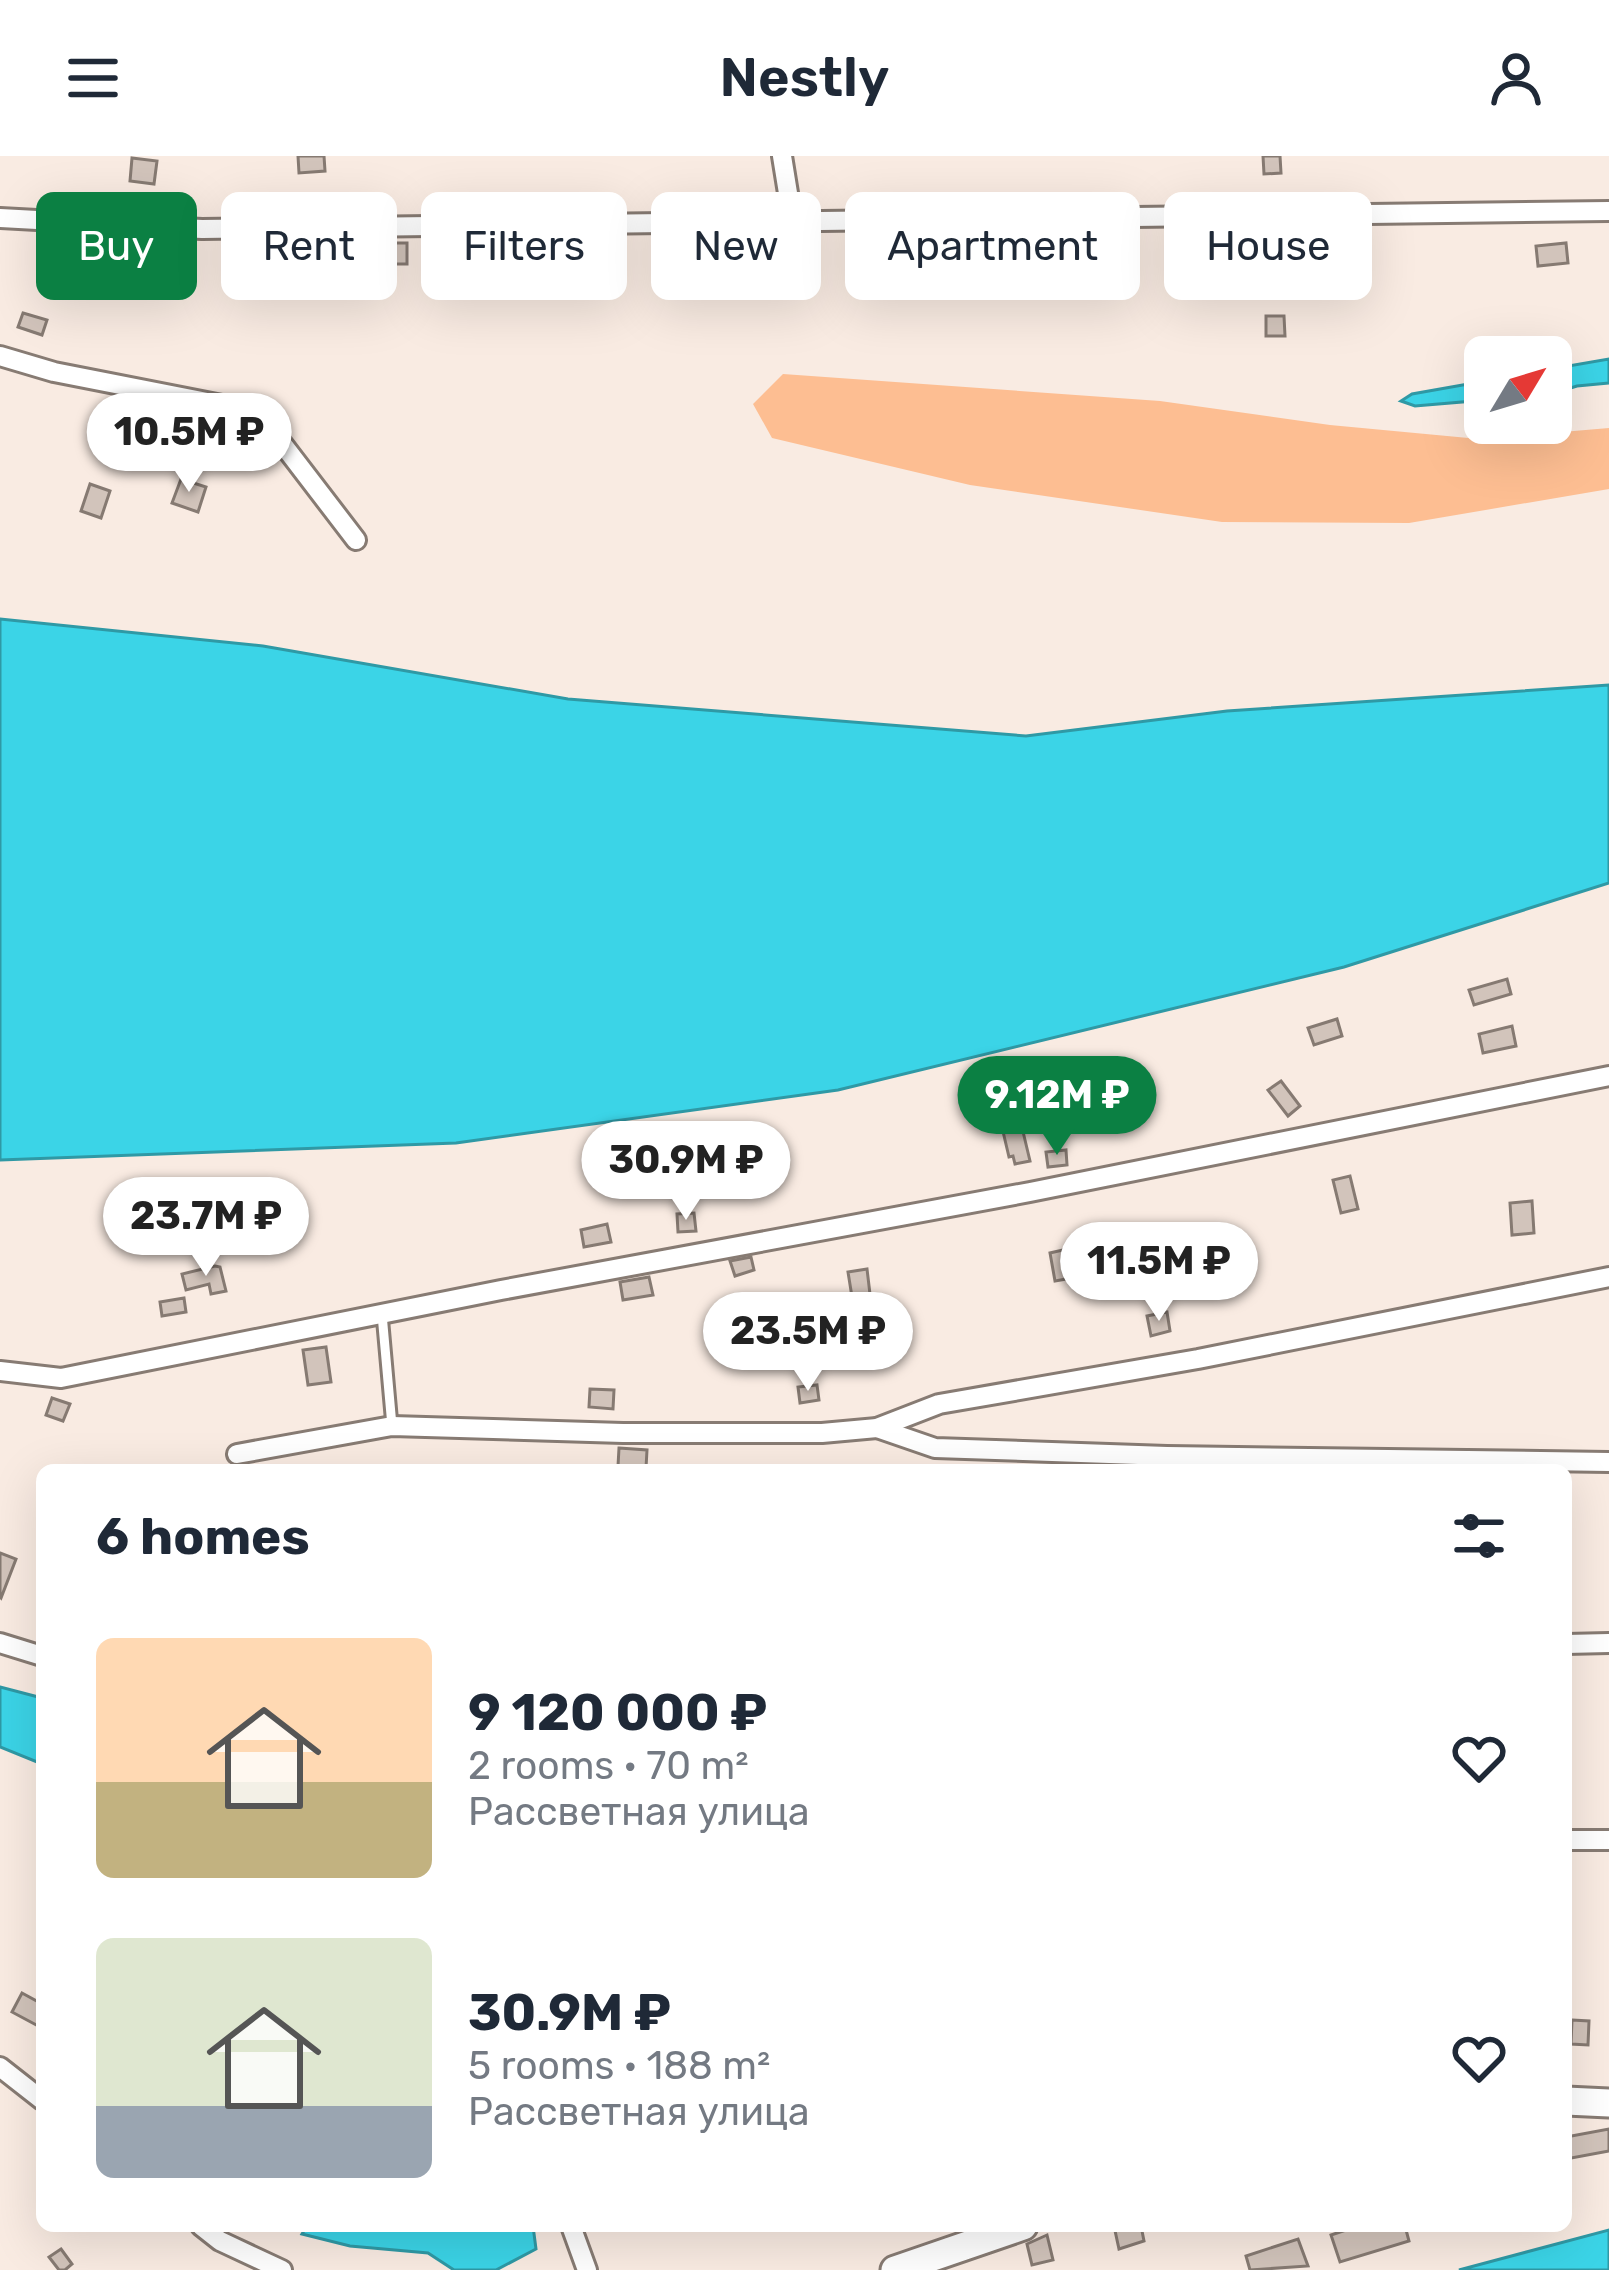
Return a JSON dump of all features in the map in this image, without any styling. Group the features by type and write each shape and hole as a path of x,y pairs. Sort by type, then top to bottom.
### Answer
{"street":[{"path":"782,156 788,192"},
{"path":"821,224 1609,211"},
{"path":"0,218 202,230 651,225"},
{"path":"0,356 55,373 258,412 356,540"},
{"path":"0,1371 61,1378 1609,1076"},
{"path":"237,1454 392,1426 689,1433 877,1428 939,1404 1198,1359 1609,1277"},
{"path":"877,1428 935,1448 1609,1462"},
{"path":"0,1643 36,1654"},
{"path":"1572,1643 1609,1643"},
{"path":"1572,1840 1609,1840"},
{"path":"0,2067 36,2096"},
{"path":"1572,2102 1609,2103"},
{"path":"211,2232 269,2268"},
{"path":"574,2232 587,2270"},
{"path":"896,2270 1006,2232"}],"lane":[{"path":"382,1314 392,1426"}],"shaded area":[{"path":"783,374 1160,401 1464,438 1464,444 1572,444 1572,431 1609,428 1609,489 1409,523 1222,522 970,485 772,438 753,404"}],"water":[{"path":"1609,359 1609,383 1572,388 1572,365"},
{"path":"1464,385 1464,402 1415,406 1401,401 1412,394"},
{"path":"0,619 263,646 568,699 1026,736 1227,711 1609,685 1609,883 1344,967 838,1090 456,1143 0,1160"},
{"path":"0,1687 36,1696 36,1762 0,1747"},
{"path":"1609,2230 1609,2270 1459,2270"},
{"path":"534,2232 536,2249 496,2270 454,2270 428,2253 350,2246 302,2234"}],"building":[{"path":"298,156 324,156 325,171 299,173"},
{"path":"1263,156 1280,156 1281,173 1264,174"},
{"path":"132,158 157,161 154,184 130,181"},
{"path":"397,243 407,243 407,264 397,264"},
{"path":"1566,243 1568,263 1538,266 1536,246"},
{"path":"23,313 47,320 42,335 18,327"},
{"path":"1266,316 1284,316 1285,336 1266,336"},
{"path":"181,479 206,487 198,512 172,503"},
{"path":"90,484 110,491 101,518 81,511"},
{"path":"1507,979 1511,994 1474,1005 1469,990"},
{"path":"1337,1019 1342,1036 1314,1045 1308,1028"},
{"path":"1512,1026 1516,1046 1483,1053 1479,1034"},
{"path":"1281,1081 1300,1106 1288,1116 1268,1090"},
{"path":"1020,1119 1030,1161 1015,1164 1001,1123"},
{"path":"1066,1150 1067,1165 1048,1167 1046,1152"},
{"path":"1350,1176 1358,1209 1341,1213 1333,1180"},
{"path":"1532,1201 1534,1233 1512,1235 1510,1203"},
{"path":"694,1213 696,1231 678,1232 677,1214"},
{"path":"607,1224 611,1242 584,1247 581,1230"},
{"path":"1067,1249 1072,1278 1055,1281 1050,1253"},
{"path":"751,1257 754,1270 735,1276 730,1261"},
{"path":"220,1267 226,1291 211,1294 209,1284 186,1290 182,1274"},
{"path":"867,1269 870,1294 852,1297 848,1272"},
{"path":"649,1277 653,1295 623,1300 620,1282"},
{"path":"184,1298 186,1312 162,1316 160,1302"},
{"path":"1167,1312 1170,1331 1151,1336 1147,1316"},
{"path":"326,1347 331,1382 308,1385 303,1350"},
{"path":"817,1385 819,1400 800,1403 798,1387"},
{"path":"590,1389 614,1390 613,1409 589,1407"},
{"path":"52,1398 70,1404 63,1421 46,1415"},
{"path":"619,1448 647,1450 646,1464 618,1464"},
{"path":"0,1553 16,1559 1,1598 0,1597"},
{"path":"22,1993 36,2001 36,2025 12,2012"},
{"path":"1572,2020 1589,2021 1588,2045 1572,2044"},
{"path":"1609,2129 1609,2151 1572,2158 1572,2136"},
{"path":"1115,2232 1142,2232 1144,2241 1119,2249"},
{"path":"1407,2232 1409,2241 1340,2262 1331,2235"},
{"path":"1047,2235 1053,2260 1032,2265 1027,2244"},
{"path":"1298,2239 1308,2266 1250,2270 1246,2256"},
{"path":"61,2249 72,2264 65,2270 59,2270 49,2257"}]}
